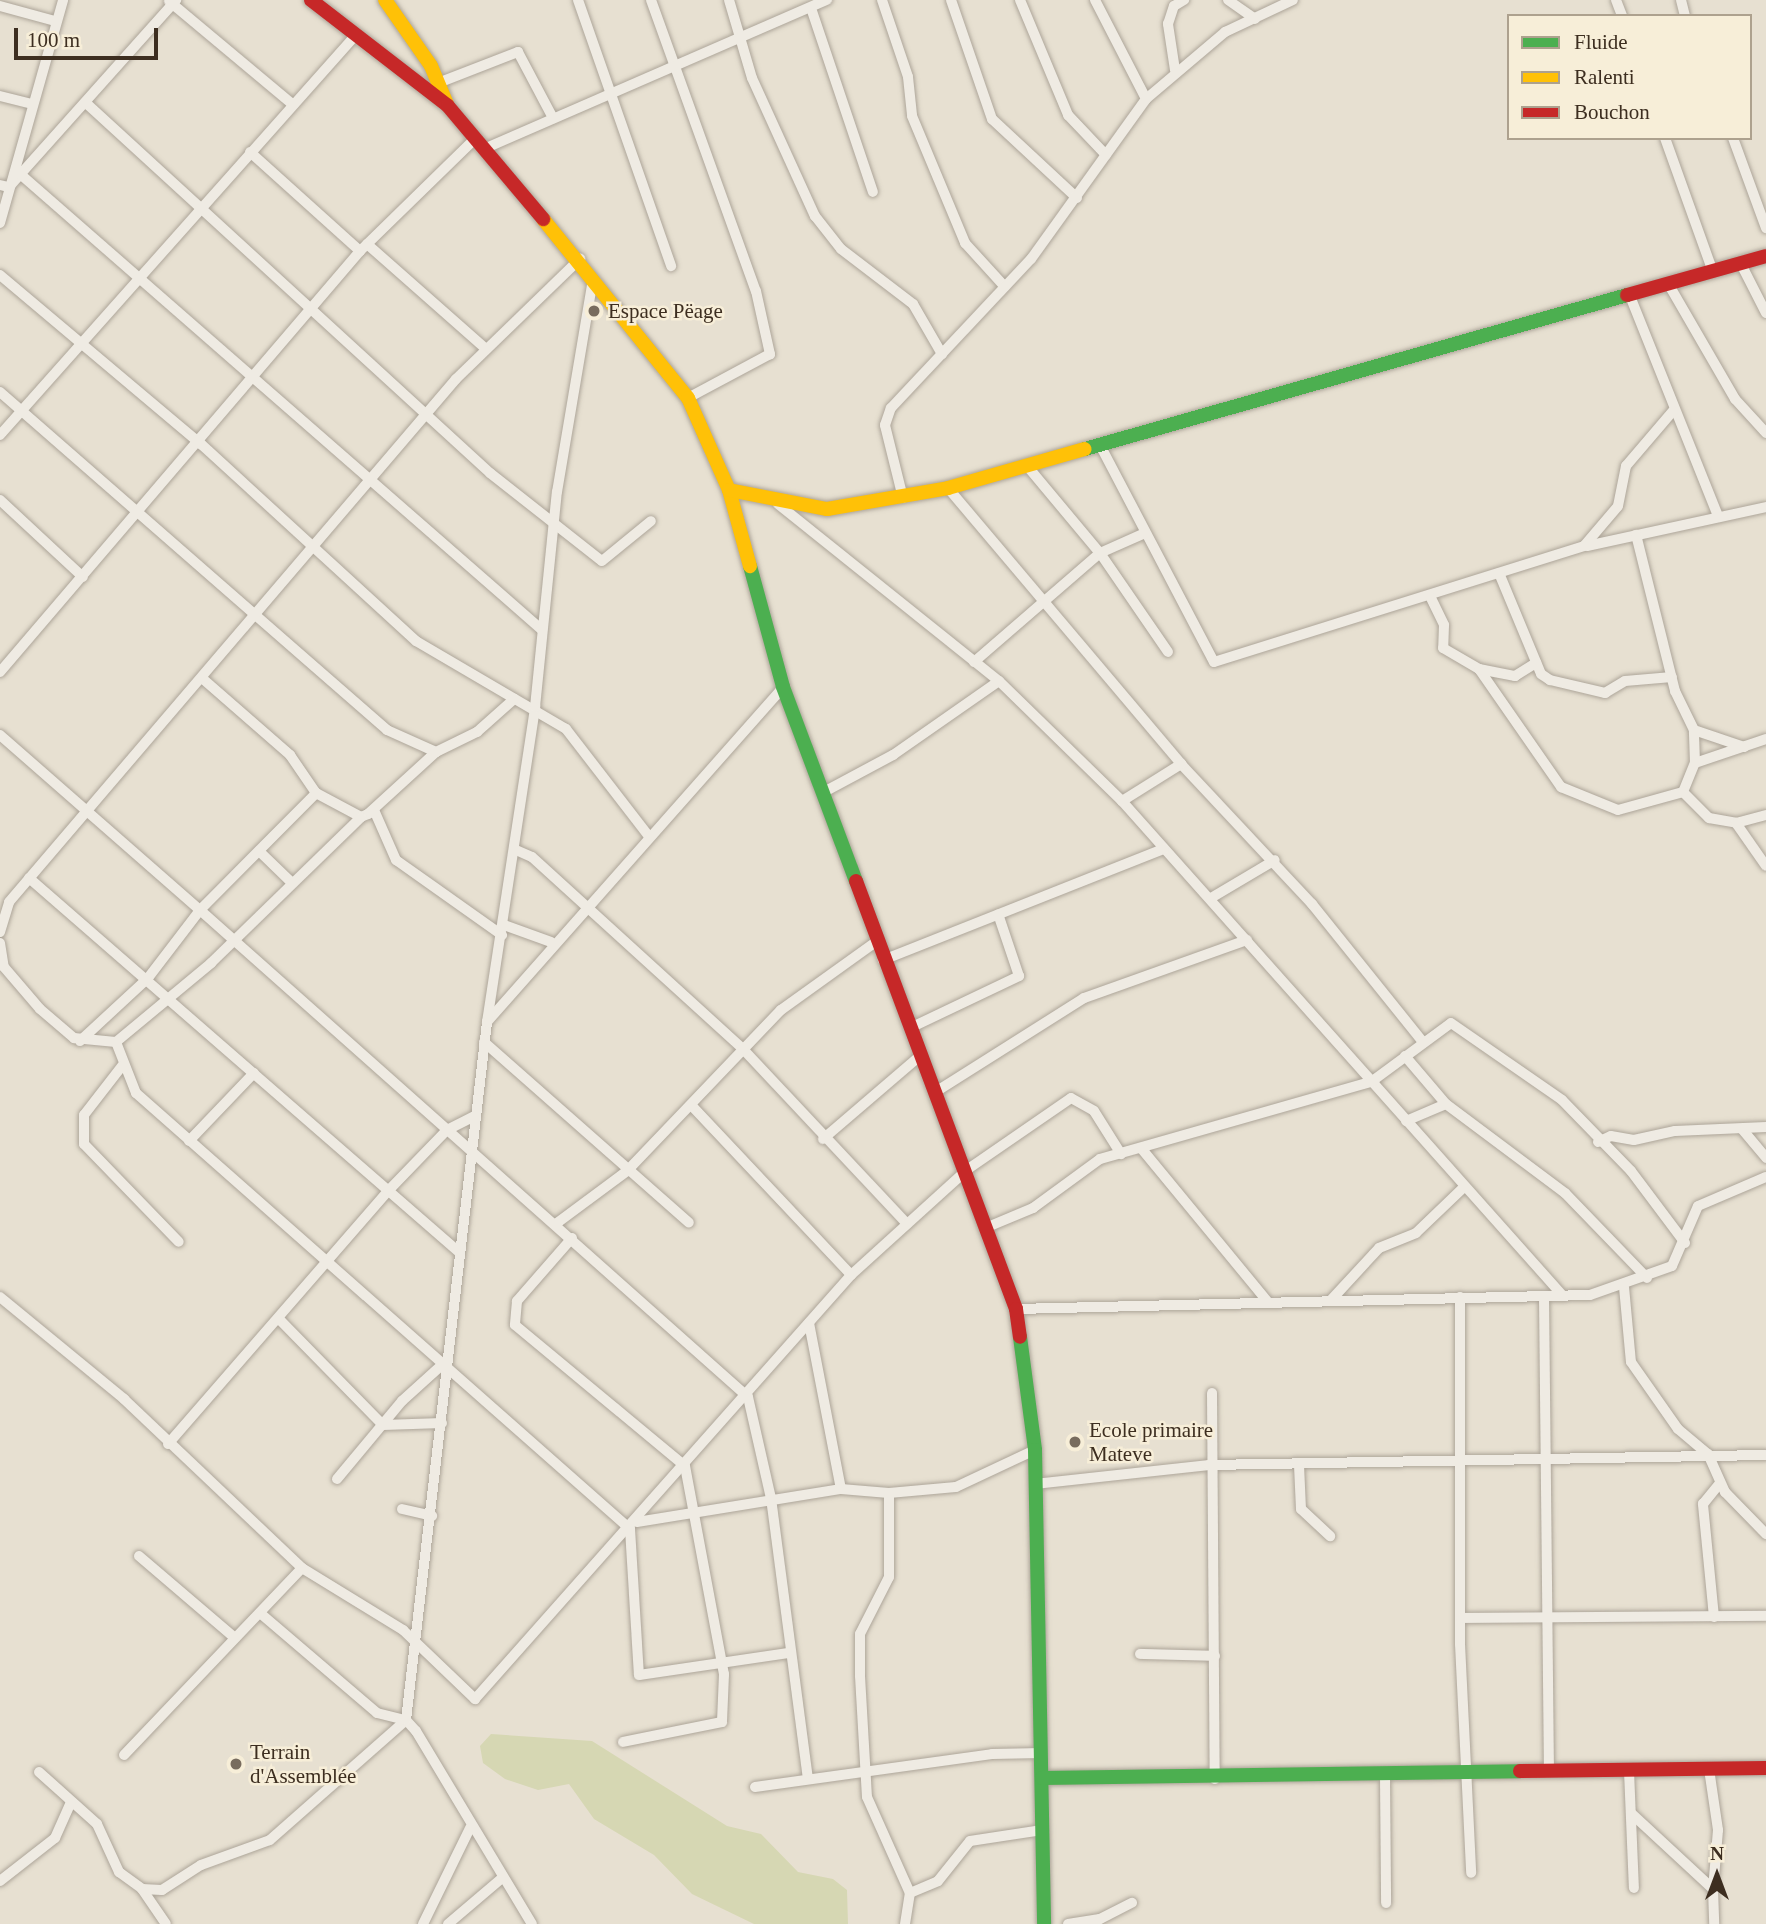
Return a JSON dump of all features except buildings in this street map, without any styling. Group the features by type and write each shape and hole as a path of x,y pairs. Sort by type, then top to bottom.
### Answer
{"main road":[{"path":"312,0 354,37 448,106 481,142 580,259 688,398 729,490 783,687 883,960 990,1226 1016,1310 1035,1450 1044,1924"},
{"path":"388,1 438,83 448,106"},
{"path":"729,490 778,504 827,509 903,498 948,488 1766,256"},
{"path":"1042,1778 1385,1777 1766,1768"}],"street":[{"path":"0,223 4,186 63,0"},
{"path":"578,0 671,266"},
{"path":"651,0 755,291 770,354 688,398"},
{"path":"729,0 783,154 815,216 841,249 913,304 942,354"},
{"path":"881,0 908,77 912,116 965,243 1005,287"},
{"path":"951,0 992,119 1077,198"},
{"path":"1020,0 1068,115 1106,155"},
{"path":"1095,0 1146,99"},
{"path":"1175,70 1168,24 1174,6 1184,0"},
{"path":"1228,0 1255,19"},
{"path":"903,498 885,425 891,408 1005,287 1077,198 1146,99 1175,70 1225,32 1293,0"},
{"path":"4,186 86,103 172,1 292,104"},
{"path":"0,672 201,444 252,376 363,247 481,142 553,118 823,1"},
{"path":"0,6 55,21"},
{"path":"811,8 873,192"},
{"path":"0,435 141,278 199,206 354,37"},
{"path":"438,83 519,52 553,118"},
{"path":"0,96 31,104"},
{"path":"86,103 199,206 309,312 554,523 604,562 651,521"},
{"path":"1666,140 1713,272"},
{"path":"1734,140 1766,228"},
{"path":"250,152 484,347"},
{"path":"19,173 252,376 374,478 541,629"},
{"path":"0,932 9,902 89,813 315,549 484,347 580,259"},
{"path":"1741,264 1766,313"},
{"path":"0,275 79,346 201,444 415,641 514,699 535,707 590,755 648,835"},
{"path":"530,1923 406,1720 442,1423 444,1363 473,1152 484,1042 516,849 535,707 554,523 594,277"},
{"path":"1669,285 1735,399 1766,433"},
{"path":"1630,296 1673,411 1717,514"},
{"path":"0,392 142,510 255,618 387,730 436,752"},
{"path":"1584,546 1618,506 1626,466 1673,411"},
{"path":"1100,445 1210,662 1431,598 1584,546 1636,536 1717,514 1766,507"},
{"path":"1028,467 1100,553 1168,653"},
{"path":"948,488 1181,764 1275,860 1423,1041"},
{"path":"0,500 83,577"},
{"path":"778,504 999,681 1122,801 1563,1296"},
{"path":"974,662 1100,553 1145,533"},
{"path":"1636,536 1672,677 1694,730 1695,763 1683,792"},
{"path":"1499,573 1536,663 1550,680 1586,692 1672,677"},
{"path":"1431,598 1444,625 1443,648 1479,669 1515,676 1536,663"},
{"path":"1479,669 1561,787 1618,810 1683,792"},
{"path":"203,678 290,755 316,793 361,817"},
{"path":"822,793 893,755 999,681"},
{"path":"487,1022 551,942 587,907 648,835 783,687"},
{"path":"0,943 4,967 40,1009 80,1041 116,1042 170,998 290,881 361,817 374,810 436,752 484,727 514,699"},
{"path":"1694,730 1744,747"},
{"path":"0,735 447,1130 557,1223 748,1397 771,1498 788,1653 808,1779"},
{"path":"1695,763 1766,739"},
{"path":"1122,801 1181,764"},
{"path":"1683,792 1709,818 1736,823 1766,815"},
{"path":"80,1041 148,978 200,910 316,793"},
{"path":"374,810 396,860 466,916 503,930 551,942"},
{"path":"1736,823 1766,866"},
{"path":"516,849 587,907 742,1048 823,1139 907,1224"},
{"path":"883,960 1164,849"},
{"path":"259,851 290,881"},
{"path":"1211,898 1275,860"},
{"path":"29,878 148,978 460,1253"},
{"path":"910,1028 1019,976 998,914"},
{"path":"937,1091 1084,998 1247,940"},
{"path":"557,1223 627,1171 692,1106 742,1048 780,1010 877,941"},
{"path":"990,1226 1033,1208 1093,1163 1371,1082 1444,1024 1456,1025 1562,1100 1598,1142 1631,1171 1685,1243"},
{"path":"116,1042 122,1066 136,1093 269,1216 331,1260 444,1363 634,1526 639,1675 721,1660 788,1653"},
{"path":"484,1042 689,1223"},
{"path":"823,1139 921,1055"},
{"path":"1405,1056 1446,1104 1565,1193 1647,1278"},
{"path":"122,1066 84,1115 84,1144 179,1242"},
{"path":"189,1141 254,1073"},
{"path":"0,1297 87,1366 302,1568 390,1620 475,1699 634,1526 851,1275 968,1169 1071,1098 1094,1111 1121,1154"},
{"path":"1406,1121 1446,1104"},
{"path":"692,1106 851,1275"},
{"path":"168,1444 280,1320 388,1191 447,1130 475,1116"},
{"path":"1598,1142 1611,1136 1634,1140 1766,1128"},
{"path":"1742,1129 1766,1158"},
{"path":"1141,1148 1268,1303"},
{"path":"1016,1310 1332,1299 1563,1296 1624,1287 1679,1260 1692,1215 1705,1200 1766,1177"},
{"path":"1332,1299 1380,1248 1416,1234 1464,1187"},
{"path":"572,1238 517,1301 515,1325 685,1466 698,1514 721,1660 722,1723 624,1742"},
{"path":"1624,1287 1631,1362 1678,1429 1708,1454 1720,1484 1766,1534"},
{"path":"1544,1296 1543,1619 1549,1772"},
{"path":"1460,1297 1461,1618 1465,1774 1471,1873"},
{"path":"280,1320 383,1425 442,1423"},
{"path":"808,1323 841,1489"},
{"path":"337,1479 383,1425 444,1363"},
{"path":"1212,1393 1209,1465 1215,1656 1215,1779"},
{"path":"634,1526 771,1498 841,1489 889,1493 956,1487 1035,1450"},
{"path":"1035,1484 1209,1465 1460,1464 1708,1454 1766,1455"},
{"path":"1299,1465 1301,1509 1330,1536"},
{"path":"1714,1617 1703,1504 1720,1484"},
{"path":"889,1493 887,1587 859,1639 867,1797 910,1894 905,1924"},
{"path":"402,1509 432,1516"},
{"path":"139,1556 235,1638"},
{"path":"124,1755 302,1568"},
{"path":"260,1613 377,1713 406,1720"},
{"path":"1461,1618 1766,1616"},
{"path":"1140,1654 1215,1656"},
{"path":"142,1889 170,1888 201,1865 270,1840 406,1720"},
{"path":"755,1787 1042,1753"},
{"path":"1709,1769 1719,1839 1713,1889 1714,1924"},
{"path":"1629,1771 1634,1888"},
{"path":"39,1772 102,1831 119,1871 142,1889 166,1924"},
{"path":"1385,1777 1386,1903"},
{"path":"0,1881 55,1838 71,1802"},
{"path":"1632,1814 1713,1889"},
{"path":"423,1924 470,1828"},
{"path":"910,1894 938,1881 970,1841 1042,1830"},
{"path":"448,1924 502,1878"},
{"path":"1068,1924 1100,1919 1132,1903"}],"green space":[{"path":"491,1734 592,1741 727,1826 761,1834 798,1872 833,1879 847,1890 848,1924 754,1924 692,1894 654,1855 594,1819 569,1784 538,1790 505,1779 483,1763 480,1746"}],"traffic: fast":[{"path":"1085,449 1627,295"},
{"path":"750,566 783,687 856,881"},
{"path":"1020,1337 1035,1450 1044,1924"},
{"path":"1042,1778 1520,1771"}],"traffic: slow":[{"path":"385,0 431,66 447,104"},
{"path":"543,219 688,398 729,490 750,566"},
{"path":"729,490 827,509 948,488 1085,449"}],"traffic: jam":[{"path":"311,0 448,106 543,219"},
{"path":"1627,295 1766,256"},
{"path":"856,881 1016,1309 1020,1337"},
{"path":"1520,1771 1766,1768"}],"place":[{"name":"Espace Pëage","path":"594,311"},
{"name":"Ecole primaire Mateve","path":"1075,1442"},
{"name":"Terrain d'Assemblée","path":"236,1764"}]}
